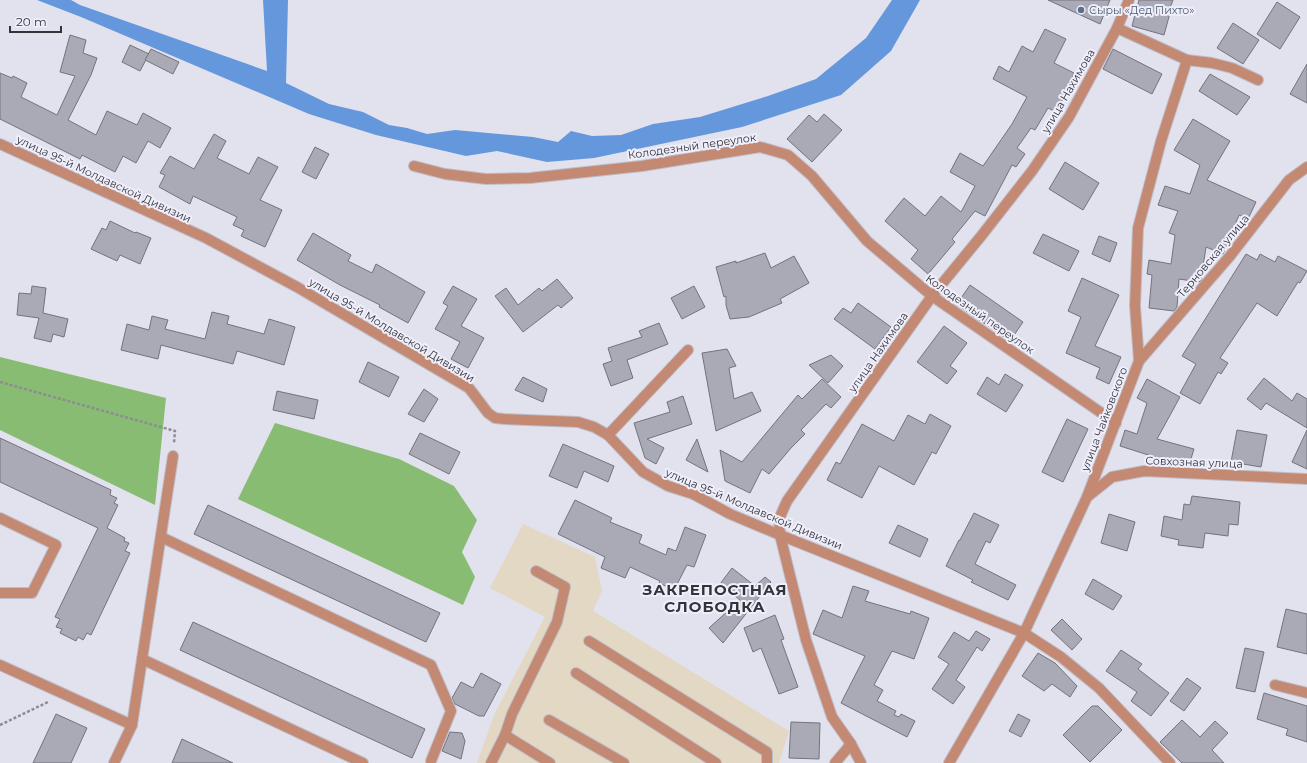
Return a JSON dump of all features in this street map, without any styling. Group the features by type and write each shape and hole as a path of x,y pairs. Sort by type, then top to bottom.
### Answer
{"street":[{"name":"улица Нахимова","path":"861,763 851,744 832,717 806,640 780,535 779,519 787,501 932,296 1032,171 1069,117 1117,28 1129,0"},
{"path":"1117,28 1187,60 1212,62 1232,68 1258,80"},
{"name":"улица Чайковского","path":"949,763 1024,633 1087,497 1139,361 1135,306 1138,228 1161,141 1187,60"},
{"name":"улица 95-й Молдавской Дивизии","path":"0,144 206,238 297,287 469,388 488,413 496,418 578,422 594,427 608,435 642,472 668,486 692,494 730,514 780,535 1024,633 1061,657 1099,688 1170,763"},
{"name":"Колодезный переулок","path":"414,166 445,174 486,179 530,178 642,166 760,148 788,155 812,176 867,241 932,296 1116,423"},
{"name":"Терновская улица","path":"1139,361 1230,256 1289,180 1307,167"},
{"path":"608,435 688,350"},
{"path":"114,763 132,725 173,456"},
{"name":"Совхозная улица","path":"1087,497 1112,477 1144,472 1307,479"},
{"path":"0,518 56,545 32,593 0,593"},
{"path":"161,537 431,665 451,711 431,761"},
{"path":"491,763 505,735 512,714 557,622 565,587 536,571"},
{"path":"589,641 767,752 767,763"},
{"path":"142,659 363,763"},
{"path":"0,664 132,725"},
{"path":"576,673 716,763"},
{"path":"1275,685 1307,693"},
{"path":"549,720 624,763"},
{"path":"505,735 550,763"},
{"path":"835,763 851,744"}],"path":[{"path":"0,382 175,431 173,456"},
{"path":"0,725 64,694"}],"shaded area":[{"path":"523,524 595,557 602,591 593,611 789,731 779,763 477,763 494,715 545,617 490,588"}],"green space":[{"path":"0,357 166,398 155,505 0,430"},
{"path":"275,423 399,459 454,486 477,520 462,552 475,577 463,605 238,499"}],"water":[{"path":"37,0 71,0 80,5 267,71 263,0 288,0 286,83 329,104 363,112 389,125 407,128 427,134 455,130 533,137 558,142 571,131 592,136 621,135 653,124 700,117 768,96 816,79 866,38 892,0 920,0 891,51 841,95 742,127 594,158 547,162 497,151 466,156 376,135 309,114 81,17"}],"building":[{"path":"1048,0 1110,0 1100,24"},
{"path":"1139,0 1173,0 1168,13 1170,13 1164,35 1132,26"},
{"path":"1277,2 1300,17 1280,49 1257,34"},
{"path":"1233,23 1259,40 1243,64 1217,48"},
{"path":"1045,29 1066,39 1054,63 1074,73 1065,95 1056,112 1048,108 1035,130 1031,128 1017,148 1025,154 1016,167 1012,165 985,216 975,211 952,239 955,242 928,274 911,259 918,250 885,221 904,198 925,216 941,196 961,212 975,186 950,172 960,153 983,166 1012,124 1027,97 993,79 999,66 1009,72 1022,46 1033,52"},
{"path":"70,35 86,40 83,53 97,58 91,75 68,120 96,135 107,111 137,125 143,113 171,128 160,148 148,141 136,163 123,156 115,172 82,155 80,159 0,119 0,73 12,78 13,76 27,83 21,97 57,115 75,76 60,72"},
{"path":"130,45 149,54 140,71 122,62"},
{"path":"151,49 179,62 173,74 145,60"},
{"path":"1113,49 1162,74 1152,94 1103,69"},
{"path":"1307,64 1307,103 1290,94"},
{"path":"1210,74 1250,97 1237,115 1199,91"},
{"path":"824,114 842,130 812,162 787,139 809,115 817,122"},
{"path":"1193,119 1230,141 1207,180 1256,202 1248,219 1239,215 1223,254 1206,247 1201,280 1199,282 1179,279 1177,307 1174,311 1149,308 1152,275 1147,274 1149,260 1171,264 1175,235 1169,233 1178,211 1158,205 1165,186 1190,194 1200,165 1174,150"},
{"path":"214,134 226,141 217,158 249,174 258,157 278,167 260,200 282,210 265,247 241,236 244,230 233,225 237,217 193,196 190,204 159,187 165,175 160,173 170,156 194,169"},
{"path":"315,147 329,154 316,179 302,172"},
{"path":"1065,162 1099,183 1083,210 1049,189"},
{"path":"110,221 135,233 136,232 151,238 140,264 120,255 117,261 91,249 102,228 106,230"},
{"path":"313,233 351,255 348,261 372,273 376,264 425,292 408,323 379,307 380,305 340,285 297,260"},
{"path":"1043,234 1079,251 1069,271 1033,253"},
{"path":"1099,236 1117,243 1110,262 1092,254"},
{"path":"765,253 771,268 794,256 809,283 780,299 782,303 749,317 730,319 726,305 726,296 724,297 716,267 736,261 736,263"},
{"path":"1246,254 1257,260 1260,254 1275,262 1278,256 1307,271 1300,283 1298,282 1277,316 1257,303 1220,358 1228,363 1221,374 1218,372 1200,404 1180,393 1196,364 1182,356"},
{"path":"1082,278 1119,295 1095,346 1121,357 1109,384 1096,378 1100,368 1066,353 1081,317 1068,311"},
{"path":"557,279 573,298 561,308 558,305 523,332 495,296 506,288 518,305 539,288 542,291"},
{"path":"970,285 1023,322 1010,341 959,306 959,301"},
{"path":"32,286 46,288 43,313 68,319 64,337 53,334 51,342 34,338 39,318 17,315 19,293 31,294"},
{"path":"453,286 477,299 461,326 484,338 468,368 451,359 460,342 435,329 448,306 443,303"},
{"path":"694,286 705,307 682,319 671,298"},
{"path":"858,303 891,327 875,349 834,319 843,308 851,313"},
{"path":"212,312 229,316 227,324 264,334 269,319 295,327 284,365 237,351 233,364 161,345 158,359 121,350 127,324 149,330 152,316 168,320 165,329 205,339"},
{"path":"659,323 668,344 627,360 633,378 611,386 603,364 612,361 608,348 642,337 639,331"},
{"path":"944,326 967,343 950,366 957,371 947,384 917,362"},
{"path":"727,349 736,366 729,368 734,399 752,392 761,411 716,431 702,353"},
{"path":"831,355 843,366 828,383 809,365"},
{"path":"368,362 399,377 389,397 359,382"},
{"path":"1005,374 1023,385 1006,412 977,394 987,377 999,385"},
{"path":"523,377 547,389 543,402 515,390"},
{"path":"1264,378 1292,401 1297,393 1307,399 1307,428 1266,403 1261,410 1247,399"},
{"path":"822,379 841,397 831,408 826,404 801,430 805,434 769,474 762,469 750,493 725,481 720,450 742,462 798,395 802,399"},
{"path":"1147,379 1180,397 1157,439 1194,449 1189,465 1161,457 1161,459 1120,446 1125,430 1137,434 1147,403 1137,398"},
{"path":"424,389 438,399 424,422 408,414"},
{"path":"277,391 318,400 314,419 273,410"},
{"path":"683,396 692,424 647,439 664,448 656,464 645,458 634,423 670,412 667,402"},
{"path":"930,414 951,426 936,454 932,452 914,485 879,466 862,498 827,480 836,462 840,464 862,424 894,441 908,415 925,424"},
{"path":"1067,419 1088,429 1063,482 1042,472"},
{"path":"1237,430 1267,435 1261,467 1231,462"},
{"path":"1307,430 1307,469 1292,462"},
{"path":"420,433 460,452 449,474 409,454"},
{"path":"0,438 111,490 110,495 117,498 114,503 118,505 107,528 125,538 124,541 129,543 125,551 130,553 91,635 87,633 83,640 78,637 76,641 60,633 62,629 56,627 60,619 55,617 98,528 0,482"},
{"path":"697,439 708,472 686,460"},
{"path":"563,444 614,466 608,482 584,471 577,488 549,476"},
{"path":"1192,496 1240,502 1238,525 1229,524 1228,536 1205,533 1203,548 1178,545 1179,540 1161,536 1164,516 1182,520 1184,504 1190,505"},
{"path":"575,500 612,518 610,522 642,535 639,543 666,555 668,548 676,551 685,527 706,535 694,567 687,565 674,590 659,583 660,581 630,567 625,578 601,568 605,557 558,534"},
{"path":"208,505 440,613 426,642 194,534"},
{"path":"974,513 999,525 990,543 986,541 975,564 1016,585 1008,600 971,582 973,580 946,566"},
{"path":"1109,514 1135,522 1127,551 1101,543"},
{"path":"898,525 928,539 920,557 889,543"},
{"path":"732,568 755,586 765,577 771,582 723,643 709,628 740,600 720,584"},
{"path":"1093,579 1122,596 1113,610 1085,594"},
{"path":"853,586 869,591 865,601 910,614 911,611 929,618 914,659 892,651 874,685 883,690 877,701 896,711 894,715 899,717 901,714 915,721 907,737 841,703 865,656 813,634 823,610 842,618"},
{"path":"1286,609 1307,614 1307,654 1277,647"},
{"path":"775,615 784,639 781,640 798,687 779,694 761,648 753,652 744,628"},
{"path":"1062,619 1082,639 1072,650 1051,630"},
{"path":"193,622 425,729 412,758 180,650"},
{"path":"976,631 990,639 982,651 977,647 956,680 965,687 953,704 932,689 949,664 938,657 954,632 969,641"},
{"path":"1245,648 1264,652 1255,692 1236,688"},
{"path":"1121,650 1142,664 1138,669 1169,693 1151,716 1131,701 1137,692 1106,671"},
{"path":"1038,653 1055,663 1077,686 1070,697 1052,684 1044,691 1022,676"},
{"path":"481,673 501,684 484,716 479,716 455,704 452,698 461,682 473,688"},
{"path":"1187,678 1201,688 1184,711 1170,701"},
{"path":"1264,693 1307,706 1307,742 1286,735 1288,729 1257,719"},
{"path":"1092,706 1098,706 1122,730 1090,762 1063,735"},
{"path":"56,714 87,728 71,763 33,763"},
{"path":"1018,714 1030,720 1021,737 1009,731"},
{"path":"1182,720 1200,737 1215,721 1228,733 1212,750 1224,763 1182,763 1160,742"},
{"path":"791,722 820,723 819,759 789,758"},
{"path":"450,732 462,733 465,741 461,759 442,751"},
{"path":"182,739 233,763 172,763"}],"place":[{"name":"Сыры «Дед Пихто»","path":"1081,10"}],"district":[{"name":"ЗАКРЕПОСТНАЯ СЛОБОДКА","path":"715,598"}]}
